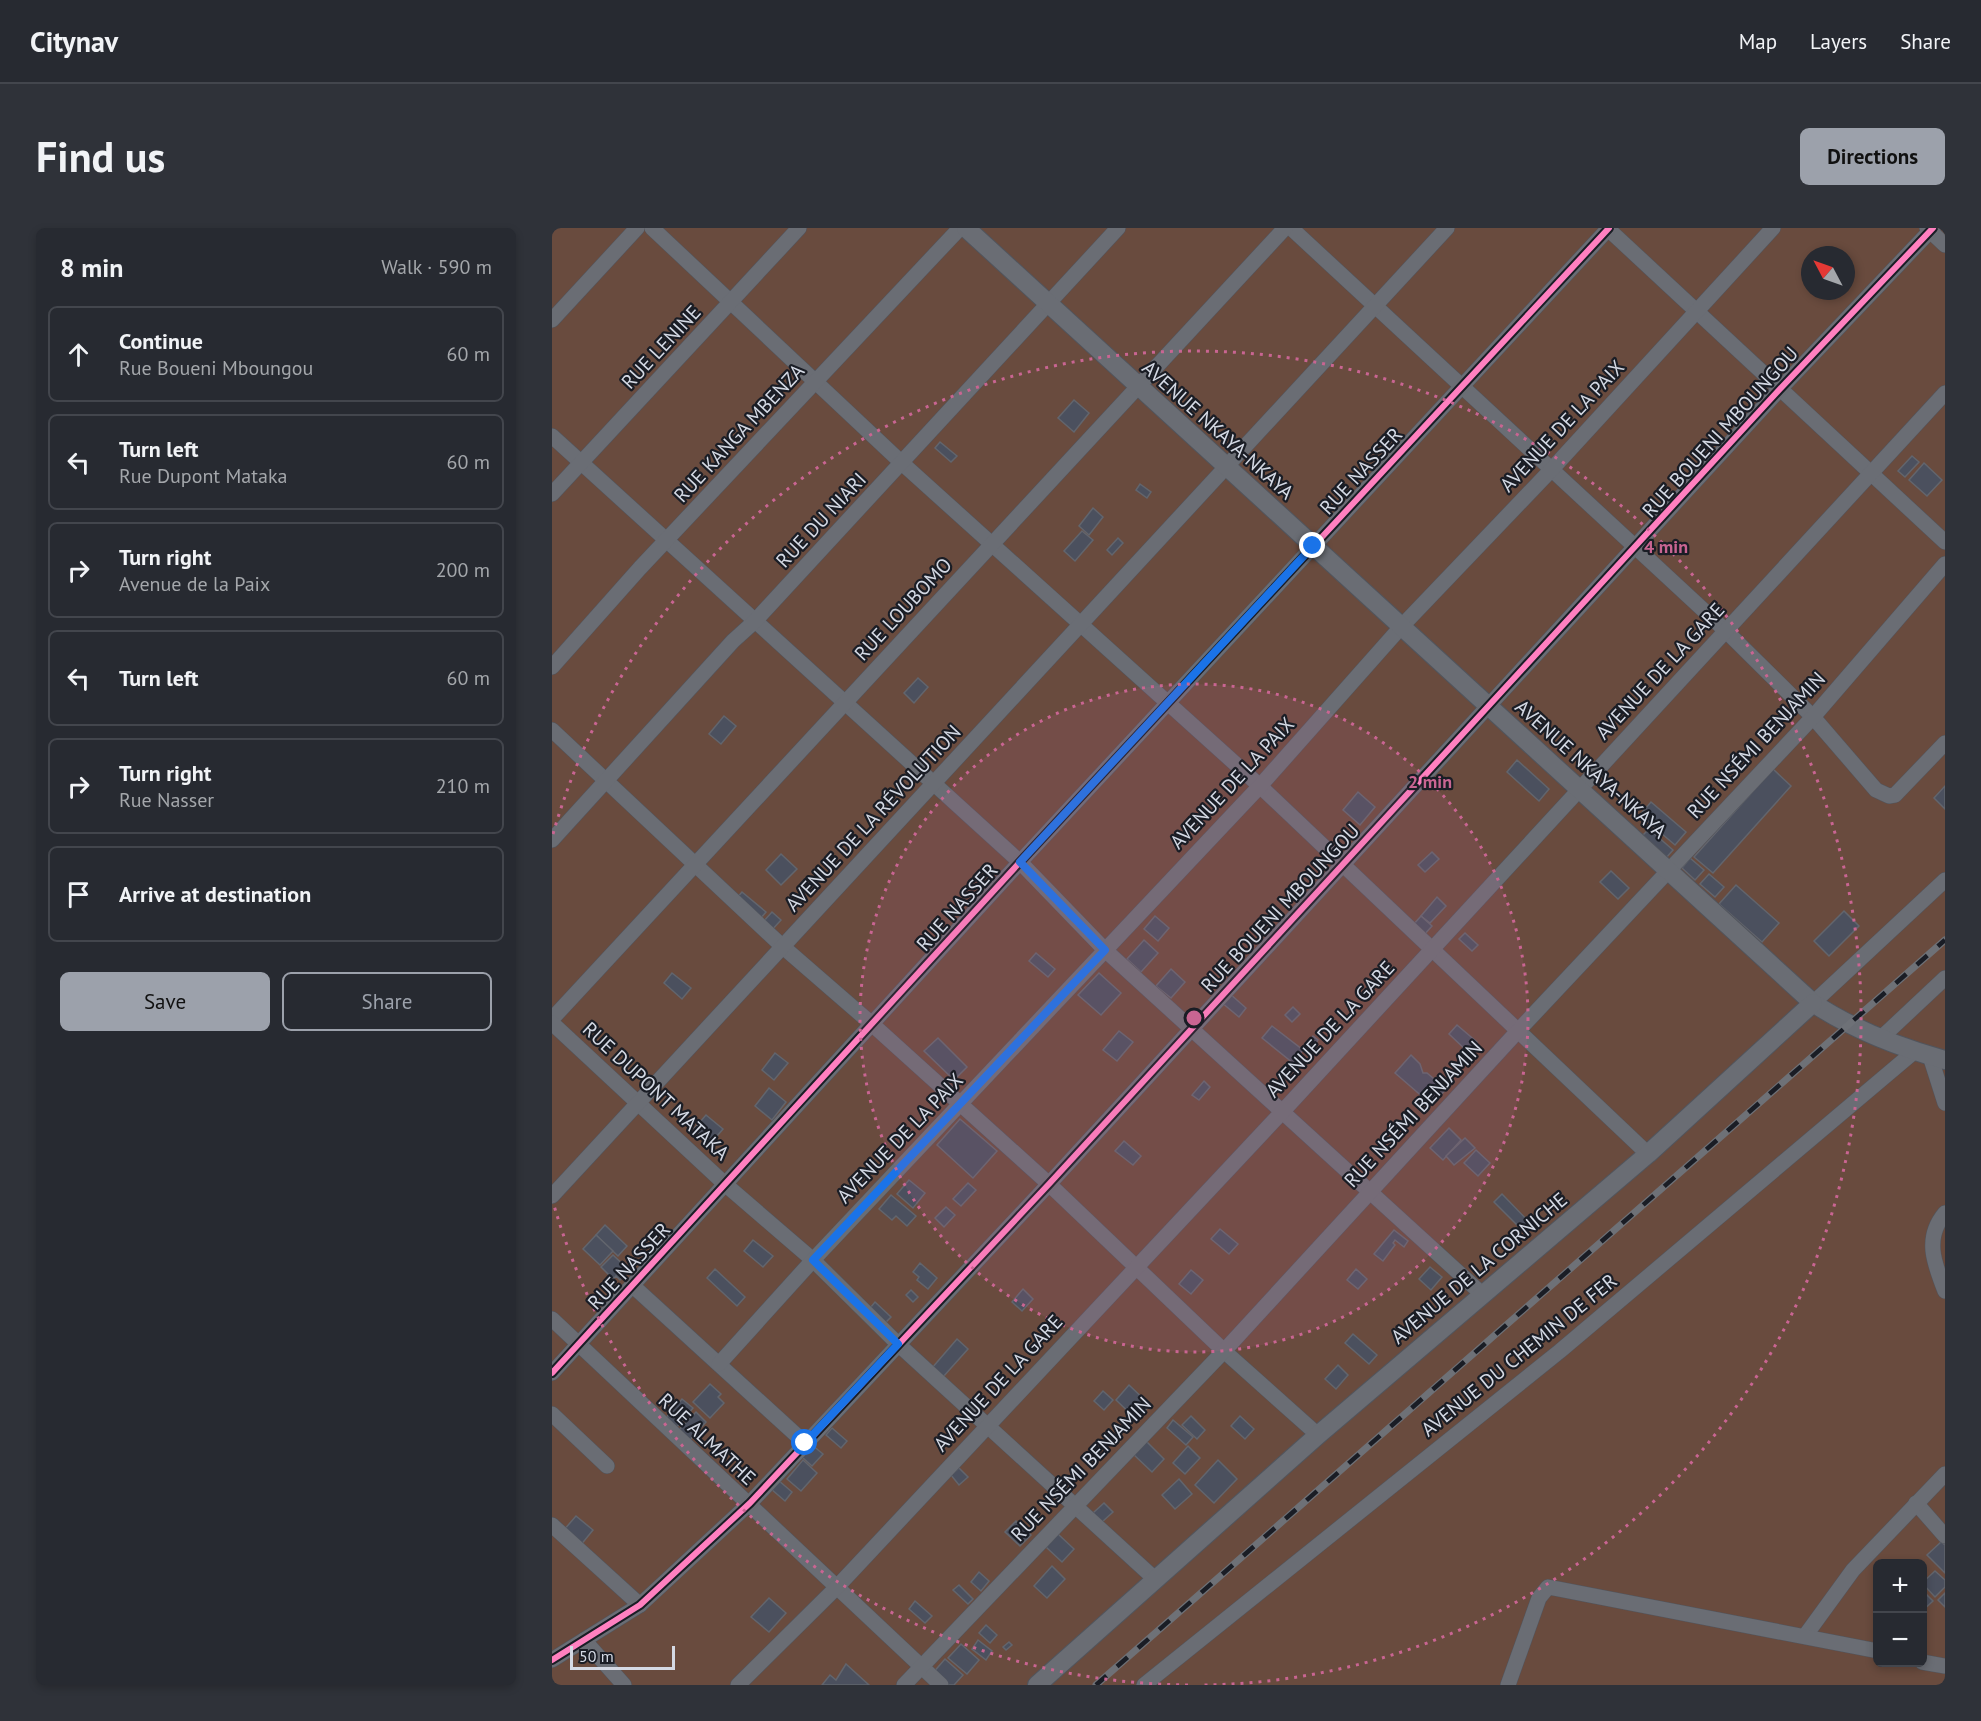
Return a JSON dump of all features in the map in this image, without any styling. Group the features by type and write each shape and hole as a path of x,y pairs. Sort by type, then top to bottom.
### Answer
{"street":[{"path":"552,320 637,228"},
{"path":"652,228 903,464 1260,786 1648,1154"},
{"name":"RUE LENINE","path":"552,494 799,228"},
{"name":"RUE KANGA MBENZA","path":"552,668 640,568 960,228"},
{"name":"AVENUE NKAYA-NKAYA","path":"966,228 1813,1003 1833,1016 1880,1039 1930,1056"},
{"name":"RUE DU NIARI","path":"552,840 733,640 754,622 903,464 1118,228"},
{"name":"RUE LOUBOMO","path":"552,1021 1285,228"},
{"path":"1291,228 1726,631 1813,717 1876,790 1889,796 1902,789 1945,743"},
{"name":"AVENUE DE LA RÉVOLUTION","path":"552,1196 1447,228"},
{"path":"1608,228 1779,390 1945,542"},
{"name":"RUE NASSER","path":"552,1373 1020,862 1463,387 1608,228"},
{"name":"AVENUE DE LA PAIX","path":"719,1364 813,1260 962,1105 1260,786 1401,627 1552,469 1773,228"},
{"path":"1930,229 1945,245"},
{"name":"RUE BOUENI MBOUNGOU","path":"552,1660 640,1605 750,1503 1490,708 1779,390 1930,229"},
{"name":"AVENUE DE LA GARE","path":"738,1685 836,1588 1283,1111 1578,788 1945,393"},
{"path":"552,436 1020,862 1105,950 1482,1294"},
{"name":"RUE NSÉMI BENJAMIN","path":"904,1685 1224,1351 1370,1190 1813,717 1945,564"},
{"path":"552,730 782,946 873,1024 1049,1184 1224,1351 1318,1435"},
{"name":"AVENUE DE LA CORNICHE","path":"1037,1685 1318,1435 1648,1154 1945,880"},
{"path":"1880,1039 1945,978"},
{"name":"RUE DUPONT MATAKA","path":"552,1021 726,1185 813,1260 898,1344 1074,1505 1094,1520 1155,1579"},
{"path":"1930,1056 1945,1103"},
{"name":"AVENUE DU CHEMIN DE FER","path":"1144,1685 1930,1056"},
{"path":"1945,1213 1933,1231 1932,1243 1936,1267 1945,1291"},
{"path":"1933,1231 1945,1247"},
{"path":"633,1286 805,1443"},
{"name":"RUE ALMATHE","path":"552,1319 941,1685"},
{"path":"552,1414 607,1466"},
{"path":"1805,1636 1852,1570 1945,1474"},
{"path":"1916,1503 1945,1536"},
{"path":"552,1525 640,1605"},
{"path":"1509,1685 1539,1598 1548,1587 1873,1650"},
{"path":"584,1640 624,1685"},
{"path":"1927,1663 1945,1666"}],"shaded area":[{"path":"552,228 1945,228 1945,1685 552,1685"}],"building":[{"path":"1074,400 1089,413 1074,432 1058,418"},
{"path":"940,442 957,456 951,462 935,448"},
{"path":"1912,456 1919,462 1905,477 1898,471"},
{"path":"1924,463 1942,480 1927,496 1909,480"},
{"path":"1140,484 1151,492 1147,498 1136,490"},
{"path":"1093,508 1103,517 1089,535 1079,526"},
{"path":"1082,531 1093,540 1075,561 1064,551"},
{"path":"1118,538 1123,543 1112,555 1107,550"},
{"path":"918,678 928,687 914,703 904,693"},
{"path":"724,716 736,726 721,744 709,734"},
{"path":"1517,760 1549,789 1539,801 1507,772"},
{"path":"1773,769 1791,786 1713,873 1694,857"},
{"path":"1945,786 1945,809 1934,798"},
{"path":"1358,792 1375,807 1360,825 1343,810"},
{"path":"1651,802 1686,832 1675,845 1640,815"},
{"path":"1649,829 1673,850 1666,858 1642,836"},
{"path":"1432,852 1439,859 1425,872 1418,865"},
{"path":"781,854 797,869 781,885 766,870"},
{"path":"1690,858 1704,870 1695,880 1682,868"},
{"path":"1611,871 1629,888 1618,899 1600,882"},
{"path":"1709,874 1724,887 1715,897 1700,884"},
{"path":"1736,885 1779,923 1762,942 1719,904"},
{"path":"742,892 766,912 759,920 735,900"},
{"path":"1437,897 1446,906 1430,923 1421,916"},
{"path":"1844,911 1859,926 1829,956 1814,941"},
{"path":"772,912 781,920 771,931 762,923"},
{"path":"1155,916 1169,928 1158,941 1144,929"},
{"path":"1421,916 1432,926 1424,935 1413,925"},
{"path":"1465,933 1478,945 1472,951 1459,939"},
{"path":"1144,940 1158,953 1141,972 1127,959"},
{"path":"1036,953 1055,969 1048,977 1029,961"},
{"path":"1171,969 1185,982 1171,998 1156,986"},
{"path":"672,973 691,988 682,999 664,983"},
{"path":"1099,973 1121,993 1101,1015 1078,995"},
{"path":"1229,993 1246,1008 1239,1017 1221,1002"},
{"path":"1293,1007 1300,1014 1292,1022 1285,1015"},
{"path":"1457,1025 1477,1042 1468,1052 1449,1034"},
{"path":"1272,1026 1303,1050 1293,1063 1262,1038"},
{"path":"1119,1031 1133,1042 1117,1061 1103,1050"},
{"path":"1313,1036 1318,1040 1312,1049 1306,1044"},
{"path":"938,1038 967,1067 954,1080 924,1051"},
{"path":"775,1053 788,1063 774,1080 762,1070"},
{"path":"1411,1055 1420,1064 1423,1073 1427,1073 1446,1089 1432,1105 1395,1073"},
{"path":"1204,1081 1210,1087 1199,1100 1192,1095"},
{"path":"769,1088 786,1102 772,1120 755,1106"},
{"path":"706,1115 723,1129 711,1143 694,1129"},
{"path":"960,1119 997,1151 973,1178 937,1145"},
{"path":"1449,1128 1461,1140 1443,1160 1430,1148"},
{"path":"1465,1138 1475,1148 1454,1165 1446,1156"},
{"path":"1124,1141 1141,1156 1133,1165 1115,1151"},
{"path":"1476,1150 1490,1163 1478,1176 1464,1163"},
{"path":"909,1180 925,1193 913,1208 897,1194"},
{"path":"968,1183 976,1190 961,1206 953,1199"},
{"path":"1502,1194 1533,1226 1526,1234 1494,1202"},
{"path":"891,1195 916,1216 907,1226 896,1216 892,1220 879,1209"},
{"path":"946,1207 955,1215 944,1227 935,1218"},
{"path":"605,1225 627,1246 618,1256 596,1235"},
{"path":"1220,1229 1238,1244 1229,1254 1211,1239"},
{"path":"1394,1230 1408,1241 1404,1247 1395,1240 1393,1243 1395,1245 1383,1261 1374,1254"},
{"path":"596,1235 613,1251 600,1265 583,1249"},
{"path":"753,1240 773,1256 763,1267 744,1251"},
{"path":"613,1255 629,1270 620,1280 616,1276 613,1279 601,1267"},
{"path":"920,1263 937,1278 928,1289 917,1280 919,1277 913,1272"},
{"path":"1430,1267 1442,1277 1431,1290 1419,1279"},
{"path":"715,1269 745,1297 737,1306 707,1278"},
{"path":"1356,1269 1367,1279 1358,1289 1347,1280"},
{"path":"1191,1270 1203,1280 1191,1294 1179,1284"},
{"path":"1023,1289 1033,1299 1022,1311 1012,1302"},
{"path":"911,1290 918,1297 913,1302 906,1295"},
{"path":"875,1302 891,1317 883,1325 870,1308"},
{"path":"1353,1334 1377,1355 1369,1364 1345,1343"},
{"path":"957,1339 968,1349 943,1377 932,1368"},
{"path":"1338,1365 1348,1375 1336,1389 1325,1379"},
{"path":"710,1384 721,1394 718,1397 724,1403 710,1418 693,1402"},
{"path":"1129,1385 1150,1405 1137,1420 1116,1400"},
{"path":"1103,1391 1113,1400 1104,1410 1094,1401"},
{"path":"682,1399 693,1408 676,1428 665,1419"},
{"path":"696,1412 706,1422 689,1441 678,1431"},
{"path":"1191,1416 1205,1430 1197,1439 1182,1425"},
{"path":"1240,1416 1254,1429 1245,1439 1231,1426"},
{"path":"1173,1420 1193,1437 1186,1445 1167,1428"},
{"path":"832,1428 847,1441 841,1448 826,1435"},
{"path":"1145,1440 1164,1459 1152,1472 1132,1453"},
{"path":"812,1445 823,1454 812,1466 802,1457"},
{"path":"1188,1446 1200,1458 1185,1474 1173,1463"},
{"path":"803,1460 817,1473 801,1491 787,1479"},
{"path":"1218,1460 1237,1479 1214,1503 1195,1485"},
{"path":"959,1468 968,1477 959,1485 951,1475"},
{"path":"1179,1479 1192,1494 1175,1509 1162,1495"},
{"path":"778,1480 792,1492 785,1501 771,1489"},
{"path":"1104,1503 1113,1512 1102,1522 1093,1513"},
{"path":"576,1516 593,1530 580,1546 563,1531"},
{"path":"1016,1521 1031,1535 1020,1546 1005,1532"},
{"path":"1058,1534 1074,1549 1062,1562 1046,1547"},
{"path":"1941,1542 1945,1545 1945,1573 1927,1555"},
{"path":"1052,1566 1065,1579 1047,1598 1034,1586"},
{"path":"1935,1571 1945,1580 1945,1587 1935,1597 1927,1588 1927,1578"},
{"path":"979,1572 989,1581 981,1591 971,1582"},
{"path":"959,1585 973,1599 968,1604 953,1590"},
{"path":"1945,1593 1945,1607 1938,1600"},
{"path":"1927,1595 1933,1601 1927,1606"},
{"path":"769,1598 786,1613 769,1632 751,1617"},
{"path":"915,1601 932,1616 925,1623 909,1609"},
{"path":"986,1625 997,1635 990,1643 979,1633"},
{"path":"978,1640 992,1651 986,1660 972,1649"},
{"path":"1009,1642 1012,1645 1006,1650 1003,1647"},
{"path":"961,1644 979,1660 967,1674 948,1658"},
{"path":"945,1659 963,1675 954,1685 945,1685 932,1674"},
{"path":"846,1664 869,1685 822,1685 830,1675 836,1680"}],"railway":[{"path":"1096,1685 1945,940"}],"cycle path":[{"path":"552,1373 1020,862 1609,228"},
{"path":"552,1660 640,1605 750,1503 1049,1184 1779,390 1933,228"}],"route":[{"path":"805,1443 898,1344 813,1260 962,1105 1105,950 1020,862 1313,546"}]}
